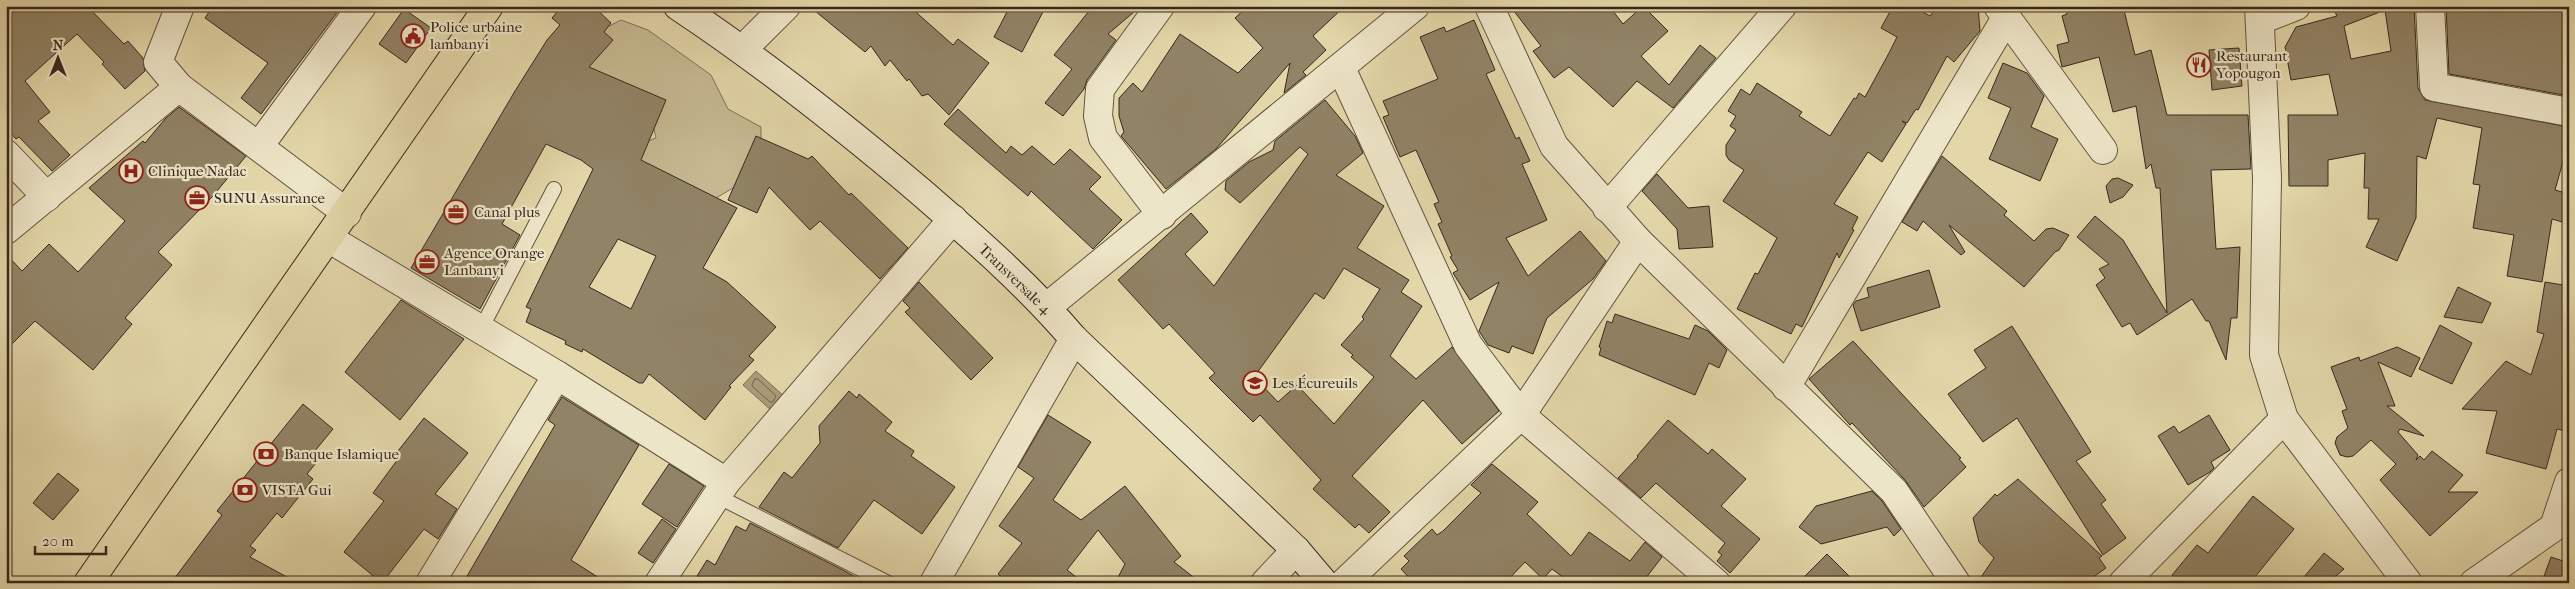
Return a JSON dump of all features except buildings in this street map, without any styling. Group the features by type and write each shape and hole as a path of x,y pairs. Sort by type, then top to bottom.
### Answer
{"main road":[{"path":"88,583 489,6"}],"street":[{"path":"180,6 158,62 179,87 260,146 346,213"},
{"path":"260,146 362,6"},
{"name":"Transversale 4","path":"678,6 743,49 843,126 953,219 1047,307 1074,339 1296,550 1324,583"},
{"path":"743,49 786,6"},
{"path":"1160,6 1100,89 1098,116 1103,138 1162,215"},
{"path":"1047,307 1416,6"},
{"path":"1489,6 1554,146 1638,241 1894,491 1956,583"},
{"path":"1607,208 1782,6"},
{"path":"2296,6 2259,13 2266,178 2264,355 2284,419 2408,583"},
{"path":"2430,6 2434,87 2569,112"},
{"path":"1786,387 2002,12 2103,150"},
{"path":"1341,68 1468,345 1521,415 1716,583"},
{"path":"6,230 179,87"},
{"path":"6,154 47,197"},
{"path":"659,583 722,489 953,219"},
{"path":"328,238 557,375 722,489"},
{"path":"1344,583 1521,415 1638,241"},
{"path":"934,583 1074,339"},
{"path":"430,583 557,375"},
{"path":"2123,583 2284,419"},
{"path":"2474,583 2561,529 2569,482"},
{"path":"1265,583 1296,550"}],"lane":[{"path":"481,329 554,189"},
{"path":"722,489 888,583"}],"shaded area":[{"path":"621,20 648,30 711,75 728,109 761,127 761,145 743,182 706,204 636,163 637,145 656,138 647,100 551,56"}],"water":[{"path":"756,371 785,397 772,411 743,385"}],"place":[{"name":"Police urbaine lambanyi","path":"413,36"},
{"name":"Restaurant Yopougon","path":"2199,65"},
{"name":"Clinique Nadac","path":"131,171"},
{"name":"SUNU Assurance","path":"197,198"},
{"name":"Canal plus","path":"456,212"},
{"name":"Agence Orange Lanbanyi","path":"427,262"},
{"name":"Les Écureuils","path":"1255,383"},
{"name":"Banque Islamique","path":"266,454"},
{"name":"VISTA Gui","path":"245,490"}]}
